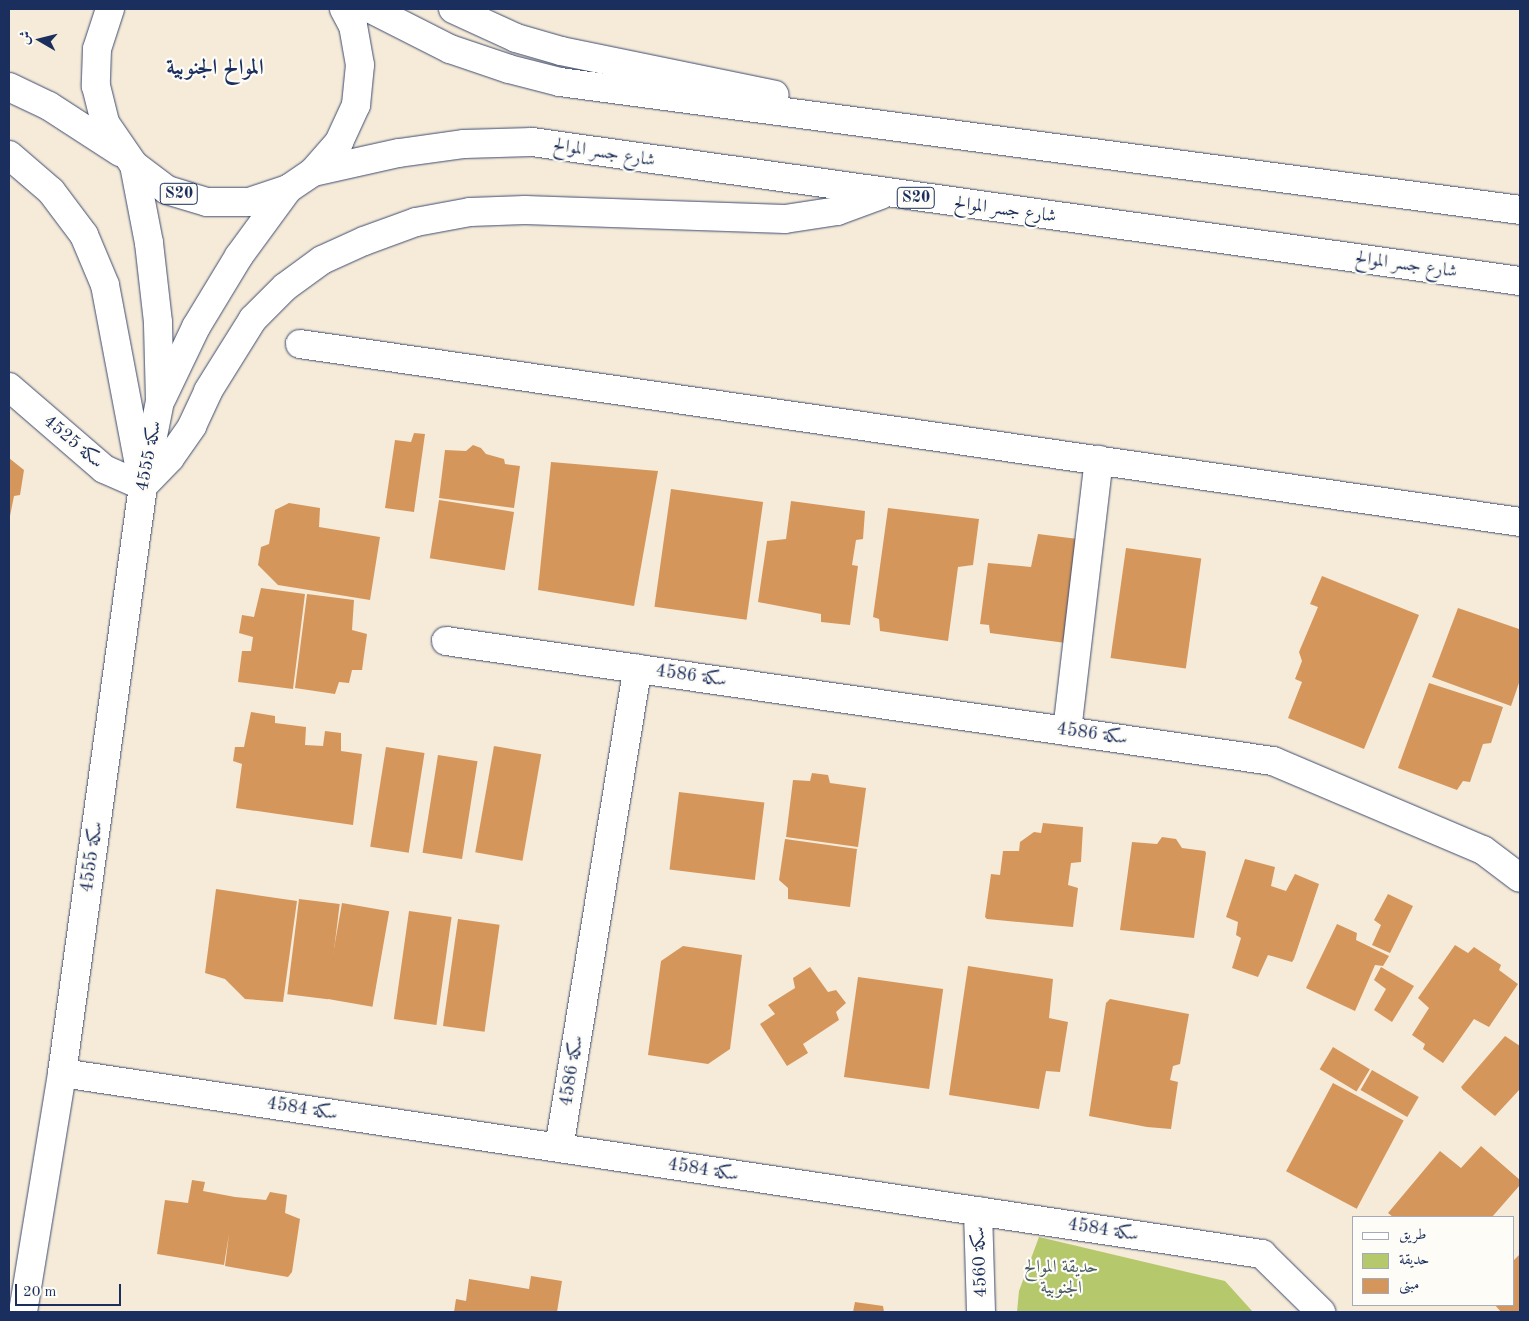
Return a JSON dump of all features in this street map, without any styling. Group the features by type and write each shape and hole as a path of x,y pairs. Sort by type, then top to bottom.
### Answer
{"street":[{"name":"S20","path":"110,9 97,48 96,86 105,123 130,160"},
{"name":"S20","path":"9,87 49,106 130,160 167,190 207,202 249,202 288,189 313,172 339,142 356,105 360,65 353,26 344,9"},
{"path":"372,9 450,49 560,82 1520,210"},
{"path":"453,9 516,38 561,51 799,100 894,128"},
{"name":"شارع جسر الموالح","path":"313,172 399,153 464,144 532,142 886,194 1520,281"},
{"path":"9,155 51,191 84,235 105,285 143,486"},
{"name":"سكة 4555","path":"23,1312 62,1073 143,486 160,402 158,322 151,263 130,160"},
{"name":"سكة 4555","path":"160,402 196,327 239,256 288,189"},
{"path":"143,486 170,458 192,426 208,391 253,320 285,287 322,260 364,241 416,222 470,212 525,210 785,220 837,211 886,194"},
{"path":"300,344 1520,522"},
{"name":"سكة 4525","path":"9,388 104,469 143,486"},
{"path":"1067,731 1099,460"},
{"name":"سكة 4586","path":"446,641 1273,761 1483,850 1520,878"},
{"name":"سكة 4586","path":"559,1148 638,668"},
{"name":"سكة 4584","path":"62,1073 1262,1254 1320,1312"},
{"name":"سكة 4560","path":"978,1211 981,1312"}],"green space":[{"name":"حديقة الموالح الجنوبية","path":"1039,1237 1225,1281 1253,1312 1017,1312 1019,1291"}],"building":[{"path":"414,433 425,434 414,512 385,508 395,440 411,442"},
{"path":"473,445 481,448 486,454 504,459 505,464 520,466 514,508 439,498 445,450 466,451"},
{"path":"9,458 24,470 20,495 14,496 10,516"},
{"path":"551,462 658,471 634,606 538,590"},
{"path":"671,489 763,502 747,620 654,607"},
{"path":"439,500 514,512 505,570 430,558"},
{"path":"791,501 865,511 863,539 856,540 852,565 858,566 850,625 821,622 821,614 758,602 767,541 786,539"},
{"path":"289,503 320,508 319,527 380,537 370,600 278,585 258,565 261,547 269,544 275,510"},
{"path":"888,508 979,519 973,565 958,567 948,641 880,631 879,619 873,617"},
{"path":"1038,534 1078,539 1066,643 990,633 989,625 980,624 988,563 1031,567"},
{"path":"1126,548 1201,559 1186,668 1111,658"},
{"path":"1322,576 1419,615 1364,749 1288,718 1302,682 1295,679 1302,661 1299,652 1318,607 1310,604"},
{"path":"261,588 305,594 293,689 238,682 242,651 251,651 253,637 239,633 242,615 254,617"},
{"path":"307,594 354,600 352,630 367,634 362,670 352,670 349,683 339,682 335,694 295,688"},
{"path":"1458,608 1519,629 1520,680 1511,706 1432,677"},
{"path":"1429,683 1503,707 1491,743 1483,744 1470,782 1463,781 1457,790 1398,768"},
{"path":"251,712 275,716 275,723 306,727 305,745 323,746 325,731 341,733 341,751 362,754 353,825 236,808 242,764 233,761 235,747 244,747"},
{"path":"494,746 541,754 523,861 475,852"},
{"path":"386,747 425,753 409,853 370,847"},
{"path":"438,755 478,761 462,859 423,853"},
{"path":"812,773 828,775 830,783 866,788 858,847 786,837 793,780 810,781"},
{"path":"679,792 764,802 755,880 669,869"},
{"path":"1043,823 1083,827 1081,862 1071,863 1068,885 1078,888 1073,927 987,919 985,917 991,874 1000,875 1003,851 1019,851 1020,842 1034,832 1041,833"},
{"path":"1162,837 1176,839 1182,848 1205,851 1206,853 1194,938 1120,930 1132,842 1157,844"},
{"path":"785,839 857,849 850,907 788,899 788,888 779,880"},
{"path":"1245,859 1275,867 1271,886 1286,891 1295,874 1319,884 1294,959 1292,962 1268,955 1258,977 1232,968 1241,938 1236,935 1238,922 1226,917"},
{"path":"216,889 297,901 283,1002 245,999 225,979 205,973"},
{"path":"1388,894 1413,906 1390,953 1372,945 1381,925 1374,920"},
{"path":"299,899 340,904 328,999 287,994"},
{"path":"342,903 389,911 372,1007 325,999"},
{"path":"409,911 452,917 436,1025 394,1019"},
{"path":"458,919 500,925 485,1032 443,1026"},
{"path":"1337,924 1357,933 1356,940 1389,956 1383,966 1375,965 1355,1011 1306,988"},
{"path":"1455,945 1468,953 1474,947 1501,965 1499,970 1518,984 1489,1027 1474,1019 1443,1063 1423,1049 1425,1044 1412,1035 1429,1008 1418,998"},
{"path":"683,946 742,955 730,1049 708,1064 648,1055 661,961"},
{"path":"968,966 1053,979 1049,1018 1068,1022 1060,1072 1046,1071 1039,1109 949,1095"},
{"path":"810,967 828,992 836,990 846,1003 836,1012 839,1020 803,1044 808,1053 787,1066 760,1024 775,1014 768,1005 795,988 793,978"},
{"path":"1381,967 1414,986 1392,1022 1374,1010 1386,989 1374,980"},
{"path":"858,977 943,989 929,1089 844,1077"},
{"path":"1110,999 1189,1014 1180,1064 1173,1066 1170,1080 1178,1082 1171,1129 1147,1127 1089,1116 1106,1003"},
{"path":"1505,1036 1520,1046 1520,1089 1495,1116 1461,1087"},
{"path":"1333,1047 1370,1069 1356,1091 1320,1069"},
{"path":"1372,1070 1419,1097 1407,1117 1360,1090"},
{"path":"1333,1083 1404,1121 1357,1209 1286,1171"},
{"path":"1481,1146 1520,1180 1520,1185 1493,1216 1392,1216 1388,1213 1440,1151 1461,1168"},
{"path":"192,1180 205,1182 203,1191 235,1197 266,1200 270,1192 287,1195 285,1213 300,1219 292,1272 288,1277 225,1266 229,1234 224,1265 157,1254 165,1200 188,1203"},
{"path":"1520,1254 1520,1312 1501,1312 1496,1306 1514,1306 1514,1260"},
{"path":"531,1276 562,1281 557,1312 454,1312 456,1299 466,1301 469,1279 529,1289"},
{"path":"855,1302 883,1306 884,1312 853,1312"}],"district":[{"name":"الموالح الجنوبية","path":"215,69"}]}
